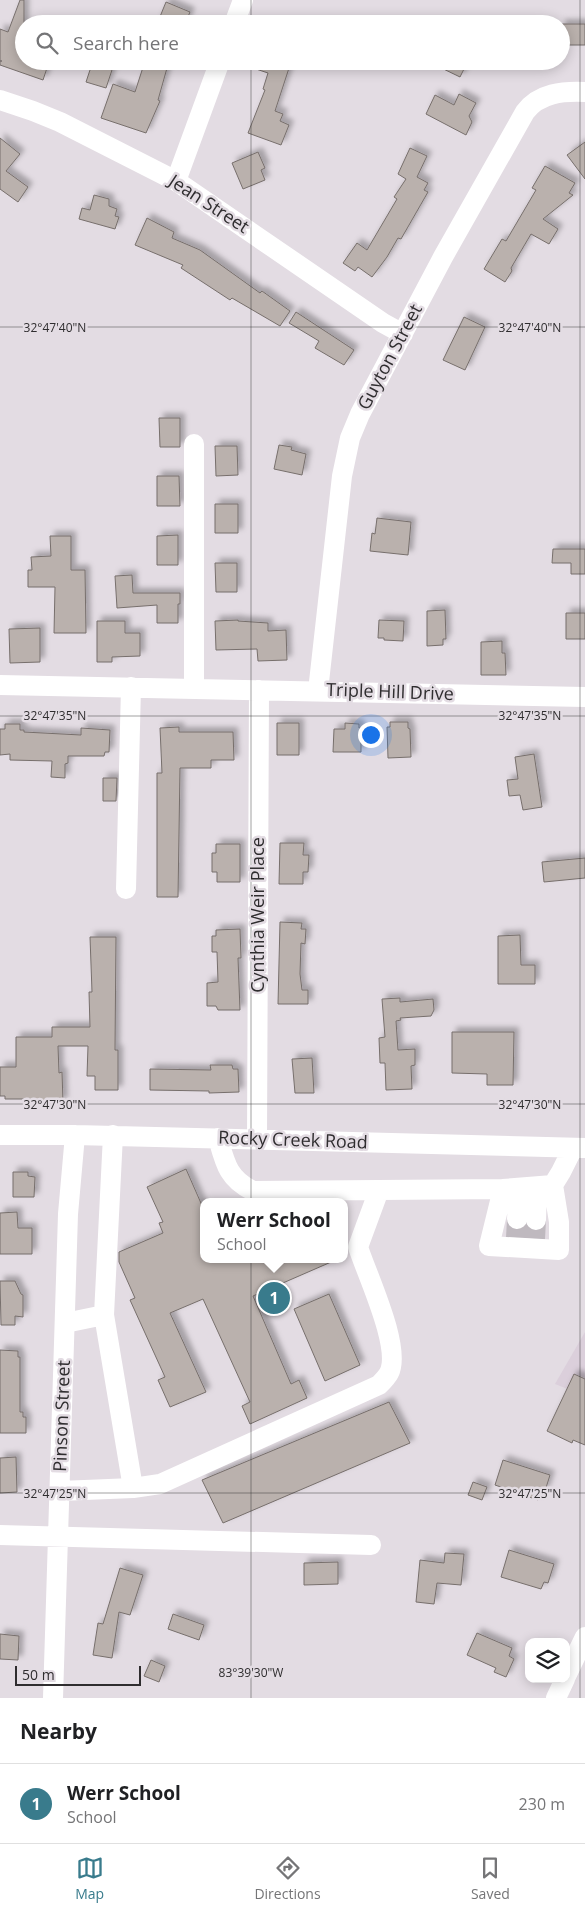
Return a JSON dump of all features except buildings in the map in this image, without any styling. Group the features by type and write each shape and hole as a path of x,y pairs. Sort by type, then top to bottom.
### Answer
{"street":[{"path":"237,15 243,0"},
{"path":"176,181 217,70"},
{"name":"Guyton Street","path":"318,690 342,476 350,438 360,414 443,257 529,107 553,93 585,92"},
{"name":"Jean Street","path":"0,100 60,122 176,181 383,323 403,334"},
{"path":"194,444 194,688"},
{"name":"Triple Hill Drive","path":"0,685 318,690 585,697"},
{"path":"126,889 131,688"},
{"name":"Cynthia Weir Place","path":"257,1139 259,690"},
{"name":"Rocky Creek Road","path":"0,1136 75,1135 579,1148"},
{"name":"Pinson Street","path":"53,1698 68,1214 75,1135"},
{"path":"112,1136 104,1315 133,1488"},
{"path":"218,1138 225,1163 232,1176 241,1185 253,1191 528,1188 561,1172 579,1148"},
{"path":"528,1188 558,1222 559,1250 526,1235 489,1246 528,1188"},
{"path":"526,1235 528,1188"},
{"path":"60,1491 133,1488 160,1484 379,1385 389,1373 393,1357 391,1339 358,1247 379,1190"},
{"path":"65,1323 104,1315"},
{"path":"0,1535 371,1545"},
{"path":"570,1669 585,1637"},
{"path":"556,1698 564,1683"}],"shaded area":[{"path":"585,1332 585,1396 555,1384"}],"tunnel":[{"path":"516,1238 517,1219"},
{"path":"535,1239 536,1220"}],"place":[{"name":"Werr School","path":"274,1298"}]}
